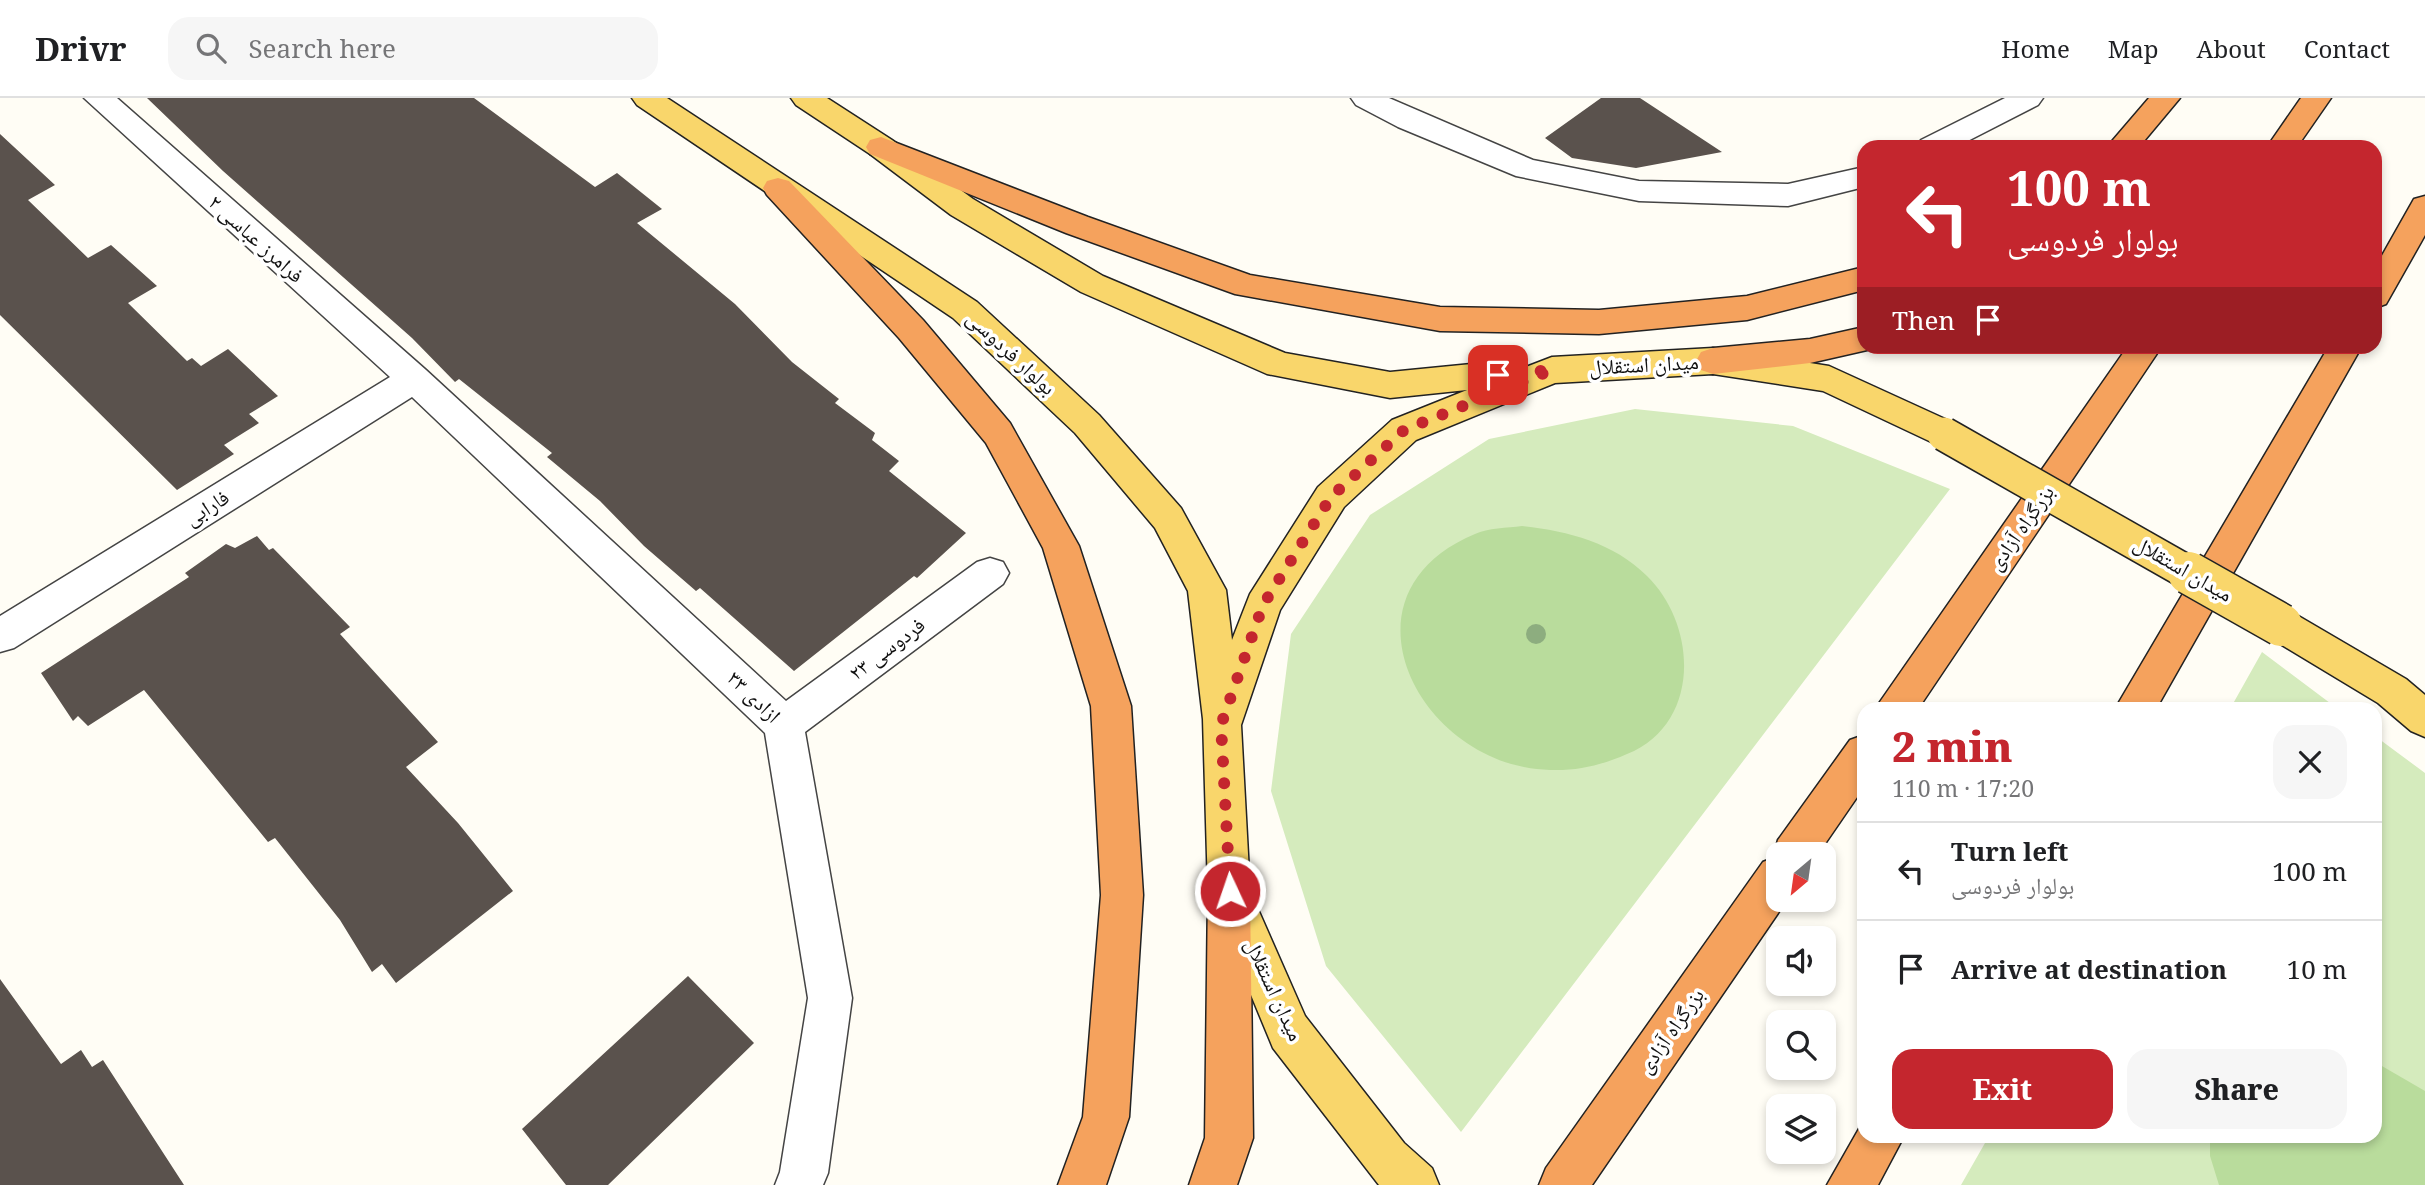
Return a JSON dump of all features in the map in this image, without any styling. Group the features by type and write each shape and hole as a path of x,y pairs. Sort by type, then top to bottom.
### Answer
{"highway":[{"path":"2128,140 2165,98"},
{"path":"2287,140 2316,98"},
{"path":"881,147 1077,225 1246,286 1440,319 1599,322 1747,308 1857,280"},
{"path":"778,188 911,329 998,433 1061,546 1111,706 1122,895 1105,1116 1082,1185"},
{"path":"2382,284 2425,207"},
{"path":"1713,361 1810,351 1857,341"},
{"name":"بزرگراه آزادی","path":"1900,702 2140,354"},
{"path":"2139,702 2341,354"},
{"path":"1801,842 1857,763"},
{"path":"1213,1185 1229,1138 1230,891"},
{"name":"بزرگراه آزادی","path":"1563,1185 1766,893"},
{"path":"1851,1185 1877,1143"}],"main road":[{"name":"بولوار فردوسی","path":"647,98 778,188 965,310 1087,424 1168,518 1207,590 1221,725"},
{"path":"806,98 881,147 962,207 1092,285 1279,365 1390,385 1552,370"},
{"name":"میدان استقلال","path":"1401,1173 1289,1032 1230,891 1221,725 1263,605 1331,497 1404,430 1552,370 1713,361 1829,379 1944,434 2281,625 2392,691 2425,719"}],"street":[{"name":"فرامرز عباسی ۲","path":"99,98 414,379"},
{"path":"1366,98 1408,120 1527,169 1639,191 1788,195 1857,179"},
{"path":"1947,140 2028,98"},
{"name":"فارابی","path":"0,636 414,379"},
{"name":"ازادی ۳۳","path":"414,379 784,725 830,998 804,1173 799,1185"},
{"name":"فردوسی ۲۳","path":"784,725 990,573"}],"green space":[{"path":"1635,409 1793,426 1950,489 1461,1132 1326,966 1271,791 1291,634 1370,515 1489,439"},
{"path":"1522,526 1589,540 1634,564 1664,597 1676,621 1683,646 1684,672 1679,698 1669,721 1651,740 1627,754 1599,764 1570,769 1550,770 1504,762 1463,740 1431,710 1409,674 1401,635 1407,596 1431,562 1480,532"},
{"path":"2262,652 2329,702 2234,702"},
{"path":"2382,741 2425,773 2425,1185 1961,1185 1985,1143 2382,1143"},
{"path":"2382,1066 2425,1091 2425,1185 2219,1185 2210,1156 2210,1143 2382,1143"}],"building":[{"path":"147,98 474,98 595,187 617,173 662,209 637,223 735,304 792,362 839,399 835,403 875,433 872,440 899,461 889,471 966,533 917,578 914,576 794,671 700,588 696,591 644,546 600,501 547,457 552,453 459,379 455,382 412,338 223,171"},
{"path":"1601,98 1640,98 1722,152 1636,168 1572,158 1545,138"},
{"path":"0,134 55,185 28,200 88,258 111,245 157,286 128,303 187,361 192,358 201,366 228,349 278,396 249,414 259,423 224,445 234,454 177,490 0,315"},
{"path":"257,536 269,550 273,548 350,627 340,634 438,742 406,767 458,823 513,891 396,983 382,964 372,972 340,920 275,838 268,842 144,690 88,726 78,716 73,721 41,673 189,577 185,573 226,544 235,548"},
{"path":"688,976 754,1043 608,1185 566,1185 522,1129"},
{"path":"0,979 61,1064 81,1050 92,1067 103,1060 184,1185 0,1185"}],"route":[{"path":"1230,891 1221,725 1263,605 1331,497 1404,430 1552,370 1498,375"}]}
